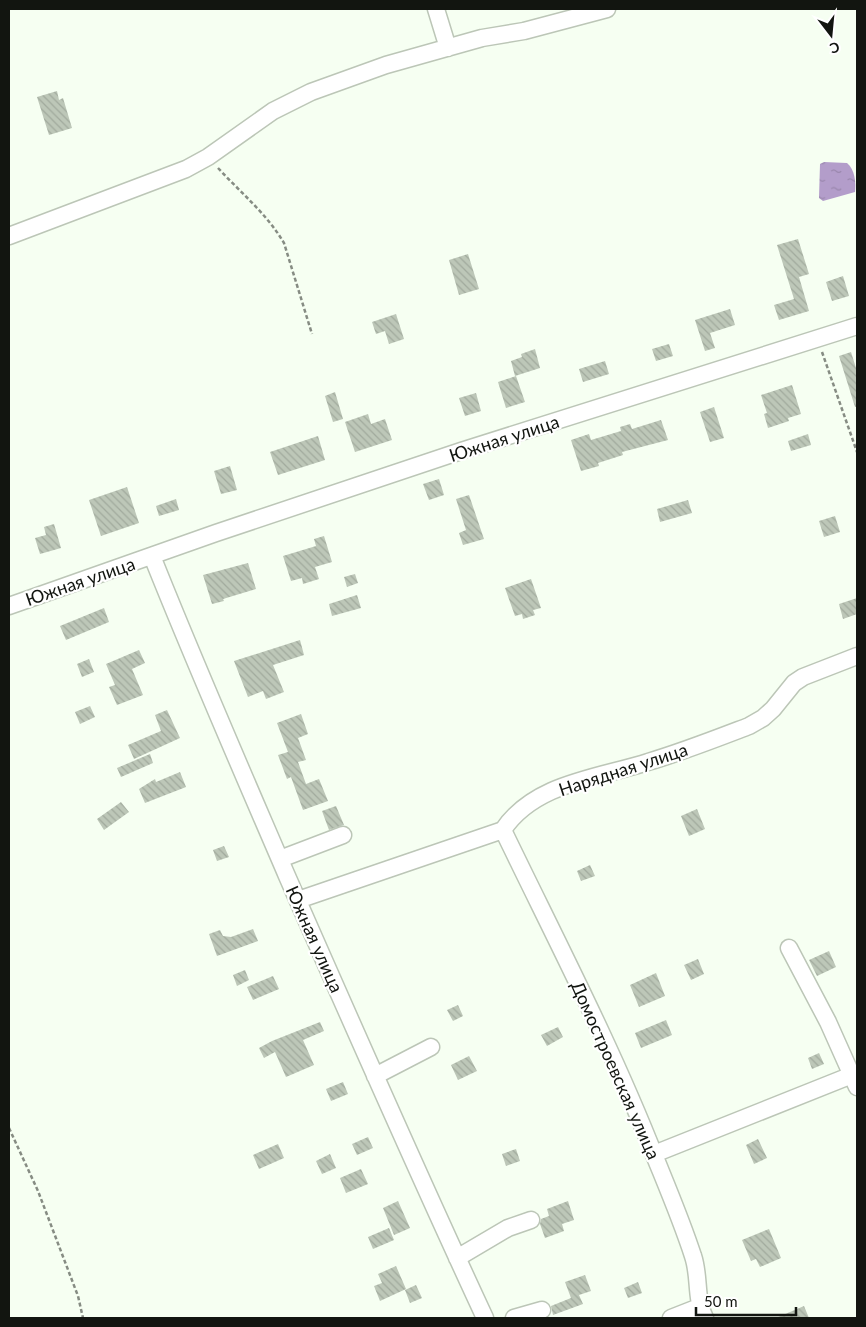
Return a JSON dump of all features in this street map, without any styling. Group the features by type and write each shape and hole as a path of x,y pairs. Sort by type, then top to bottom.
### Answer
{"street":[{"path":"436,9 448,48"},
{"path":"9,236 186,169 208,157 272,111 311,92 386,65 482,38 524,31 607,9"},
{"name":"Южная улица","path":"9,606 216,533 461,452 857,326"},
{"name":"Южная улица","path":"152,556 190,651 280,859 375,1076 485,1318"},
{"name":"Нарядная улица","path":"298,900 503,830 512,817 542,795 586,778 647,763 749,726 763,718 773,709 794,683 803,677 857,656"},
{"name":"Домостроевская улица","path":"503,830 613,1057 654,1154 694,1257 702,1313"},
{"path":"280,859 343,835"},
{"path":"654,1154 855,1081 828,1022 789,948"},
{"path":"375,1076 432,1047"},
{"path":"457,1258 508,1228 531,1220"},
{"path":"514,1318 542,1310"},
{"path":"671,1318 702,1313"}],"path":[{"path":"208,157 239,191 265,215 277,231 284,244 312,334"},
{"path":"817,339 857,452"},
{"path":"9,1128 41,1200 78,1296 83,1318"}],"water":[{"path":"824,162 847,163 852,169 854,176 855,192 823,201 819,198 820,164"}],"building":[{"path":"57,91 59,100 63,98 72,128 49,135 37,97"},
{"path":"798,239 809,274 799,277 809,311 779,320 774,305 794,299 777,245"},
{"path":"468,254 479,289 459,295 449,260"},
{"path":"843,276 849,296 832,301 826,282"},
{"path":"730,309 735,325 710,333 715,348 705,351 695,320"},
{"path":"396,314 404,339 389,344 385,331 376,334 372,322"},
{"path":"669,344 673,356 656,361 652,349"},
{"path":"535,349 540,368 515,376 511,361 522,357 521,354"},
{"path":"851,352 857,368 857,407 855,407 839,356"},
{"path":"605,361 609,374 583,382 579,369"},
{"path":"516,376 525,402 506,408 498,382"},
{"path":"792,385 801,414 788,418 789,421 768,428 764,414 767,413 761,395"},
{"path":"335,392 343,419 333,422 325,396"},
{"path":"476,393 481,411 465,416 459,398"},
{"path":"714,407 724,438 710,442 700,412"},
{"path":"368,414 371,424 385,419 392,440 355,452 345,422"},
{"path":"661,420 668,440 622,452 623,455 598,463 599,466 581,471 571,440 589,434 591,440 621,431 620,427 630,424 632,429"},
{"path":"808,434 811,445 791,451 788,441"},
{"path":"318,436 325,460 278,475 270,452"},
{"path":"230,466 237,490 221,494 214,471"},
{"path":"439,479 444,495 429,500 423,484"},
{"path":"127,487 139,523 101,536 89,500"},
{"path":"469,495 484,539 463,545 459,533 466,530 456,499"},
{"path":"176,499 179,510 159,516 156,506"},
{"path":"688,500 692,513 660,522 657,509"},
{"path":"835,516 840,532 824,537 819,521"},
{"path":"54,524 61,548 40,554 35,538 46,535 44,527"},
{"path":"324,536 332,562 315,567 319,579 303,584 302,578 291,581 283,556 316,546 314,539"},
{"path":"248,563 256,589 212,604 203,575"},
{"path":"355,574 358,583 347,587 344,577"},
{"path":"531,579 541,608 533,610 535,615 523,619 522,614 515,616 505,588"},
{"path":"357,595 361,608 332,616 329,604"},
{"path":"857,598 857,614 843,619 839,604"},
{"path":"104,608 109,622 66,640 60,626"},
{"path":"300,640 304,655 273,665 284,692 266,699 263,691 248,697 234,661"},
{"path":"139,650 145,663 132,669 143,695 117,705 109,687 115,685 106,664"},
{"path":"89,659 94,672 82,677 77,664"},
{"path":"90,706 95,717 80,724 75,712"},
{"path":"167,710 180,738 134,759 128,745 161,731 155,715"},
{"path":"301,714 308,734 298,738 306,760 298,762 306,784 319,779 328,801 303,810 291,777 287,779 278,755 288,752 277,723"},
{"path":"150,754 153,763 121,777 117,768"},
{"path":"180,772 186,787 145,803 139,789 155,779 156,782"},
{"path":"121,802 129,812 104,830 97,819"},
{"path":"336,806 344,825 329,830 322,811"},
{"path":"697,809 705,829 689,836 681,816"},
{"path":"224,846 229,857 217,861 213,850"},
{"path":"590,865 595,876 581,881 577,871"},
{"path":"253,929 258,941 217,956 209,934 220,930 223,936 231,937"},
{"path":"829,951 836,967 817,976 809,960"},
{"path":"698,959 704,974 691,980 684,965"},
{"path":"245,970 249,980 237,986 233,975"},
{"path":"656,973 665,996 639,1007 630,985"},
{"path":"273,976 279,989 253,1000 247,987"},
{"path":"458,1005 463,1016 453,1021 447,1010"},
{"path":"666,1020 672,1035 641,1048 635,1033"},
{"path":"320,1022 324,1031 303,1040 314,1065 286,1077 275,1052 264,1058 259,1048"},
{"path":"558,1027 563,1037 547,1046 541,1035"},
{"path":"819,1053 824,1064 812,1069 808,1058"},
{"path":"469,1056 477,1071 458,1080 451,1065"},
{"path":"343,1082 348,1094 331,1101 326,1089"},
{"path":"368,1137 373,1148 357,1155 352,1144"},
{"path":"758,1139 767,1158 754,1164 746,1145"},
{"path":"278,1144 284,1158 259,1169 253,1155"},
{"path":"516,1149 520,1161 506,1166 502,1154"},
{"path":"330,1154 336,1168 322,1174 316,1161"},
{"path":"361,1169 368,1184 346,1193 340,1178"},
{"path":"398,1201 410,1228 394,1235 383,1208"},
{"path":"568,1201 574,1220 562,1224 564,1231 545,1238 540,1224 541,1219 549,1216 547,1209"},
{"path":"389,1228 394,1240 373,1249 368,1237"},
{"path":"769,1229 781,1258 760,1267 756,1259 751,1261 742,1240"},
{"path":"396,1266 406,1289 380,1301 374,1286 382,1283 378,1274"},
{"path":"585,1275 591,1291 579,1295 583,1304 553,1315 551,1306 571,1298 565,1282"},
{"path":"638,1282 642,1293 628,1298 624,1288"},
{"path":"416,1285 422,1298 410,1303 405,1290"},
{"path":"804,1306 809,1318 776,1318"}]}
